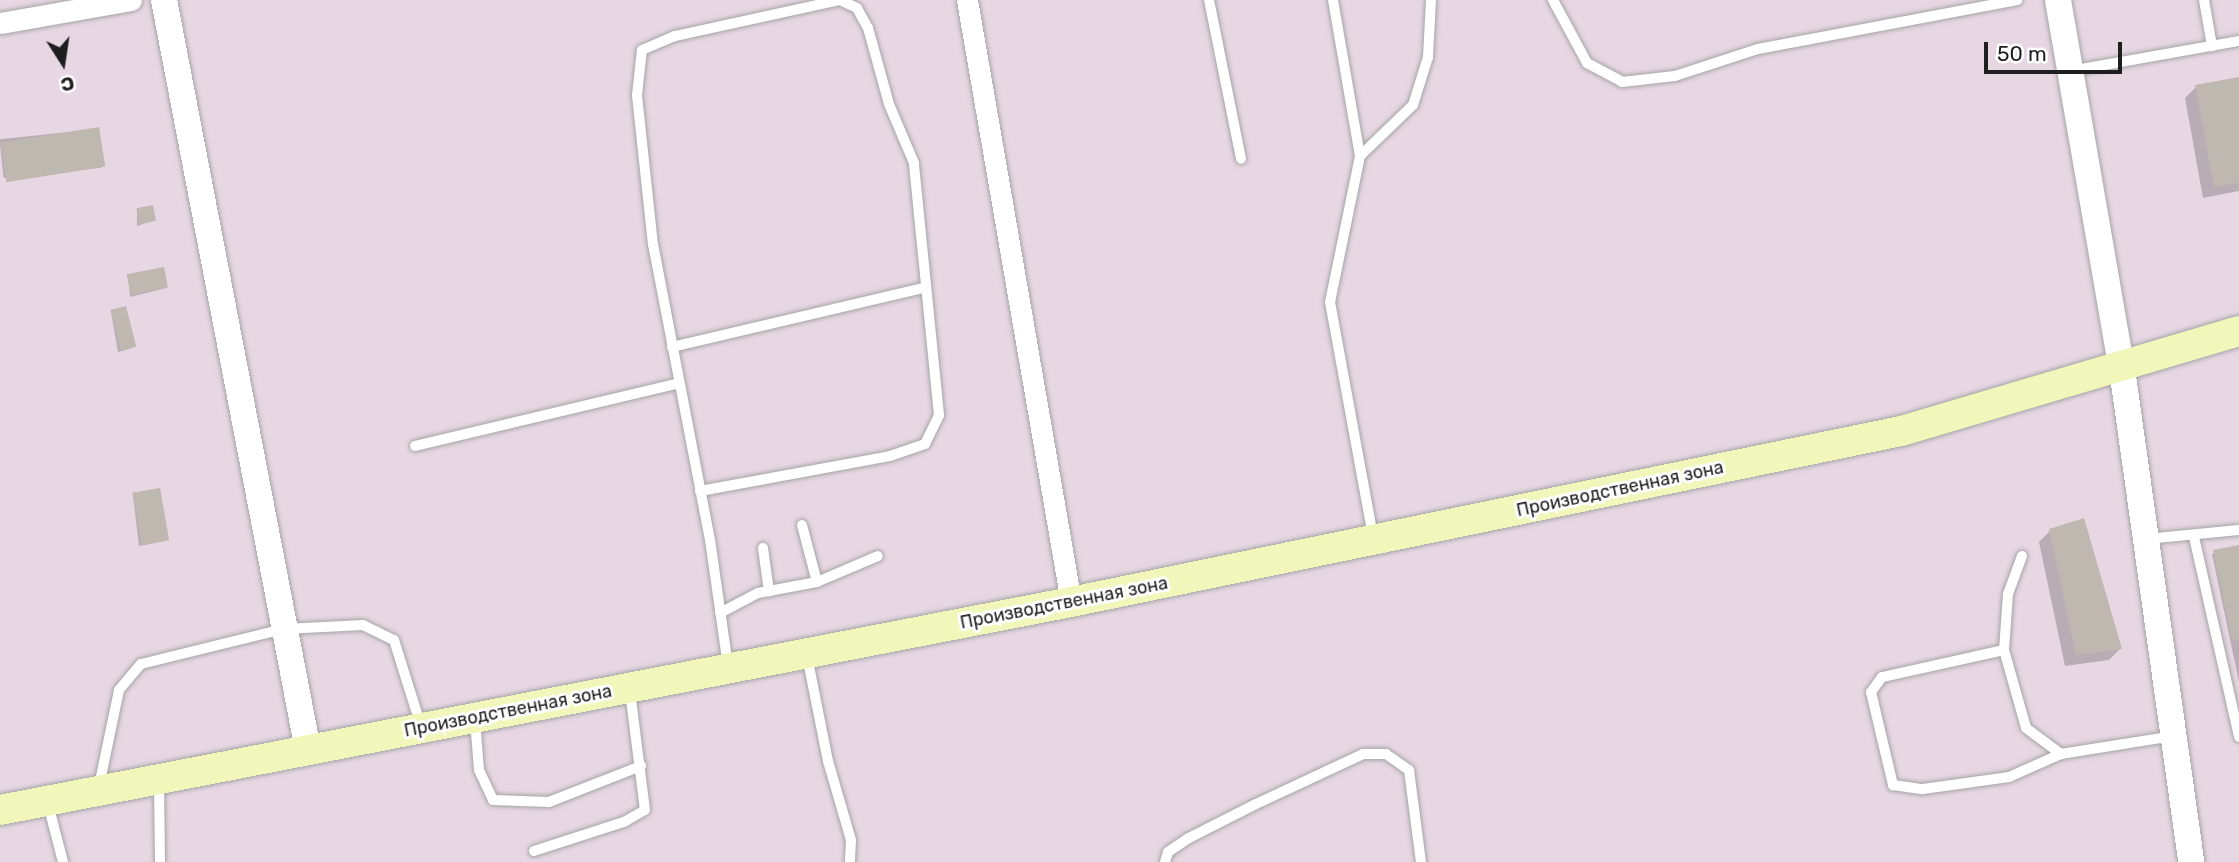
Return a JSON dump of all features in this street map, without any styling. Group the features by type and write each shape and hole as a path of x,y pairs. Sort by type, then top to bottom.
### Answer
{"main road":[{"name":"Производственная зона","path":"0,810 1071,602 1901,431 2122,369 2239,331"}],"street":[{"path":"0,23 131,0"},
{"path":"164,0 308,750"},
{"path":"967,0 1071,602"},
{"path":"2058,0 2122,369 2191,862"}],"lane":[{"path":"700,491 890,456 925,444 939,415 924,288 914,163 889,104 868,28 857,8 840,0 676,36 642,50 637,95 653,245 700,491 728,669"},
{"path":"1209,0 1241,159"},
{"path":"1333,0 1360,156 1330,302 1373,540"},
{"path":"1360,156 1413,105 1428,57 1431,0"},
{"path":"1553,0 1587,63 1622,82 1675,76 1758,49 2017,0"},
{"path":"2204,0 2212,46"},
{"path":"2070,71 2239,41"},
{"path":"672,347 924,288"},
{"path":"415,446 679,383"},
{"path":"802,525 817,582"},
{"path":"2146,538 2194,537 2239,530"},
{"path":"2194,537 2239,737"},
{"path":"764,548 769,592"},
{"path":"720,612 769,592 817,582 878,556"},
{"path":"2022,556 2008,594 2004,650 2026,728 2061,754"},
{"path":"99,789 119,690 141,664 284,629 363,625 394,640 422,727"},
{"path":"2004,650 1882,677 1871,692 1894,785 1923,789 2009,777 2061,754 2174,736"},
{"path":"807,653 828,761 851,840 850,862"},
{"path":"534,850 624,822 645,810 629,688"},
{"path":"475,718 479,770 493,800 549,802 641,766"},
{"path":"1165,862 1168,852 1189,838 1363,754 1386,754 1409,770 1421,862"},
{"path":"159,780 160,862"},
{"path":"47,801 64,862"}],"shaded area":[{"path":"0,0 2239,0 2239,862 0,862"}],"building":[{"path":"2239,77 2239,183 2214,187 2195,85"},
{"path":"99,127 105,167 6,182 0,143"},
{"path":"153,205 156,221 139,224 136,208"},
{"path":"164,267 168,288 131,295 127,274"},
{"path":"126,306 136,347 121,351 110,310"},
{"path":"160,488 169,540 142,545 132,493"},
{"path":"2084,518 2122,649 2076,655 2049,529"},
{"path":"2239,545 2239,639 2232,640 2213,550"}]}
